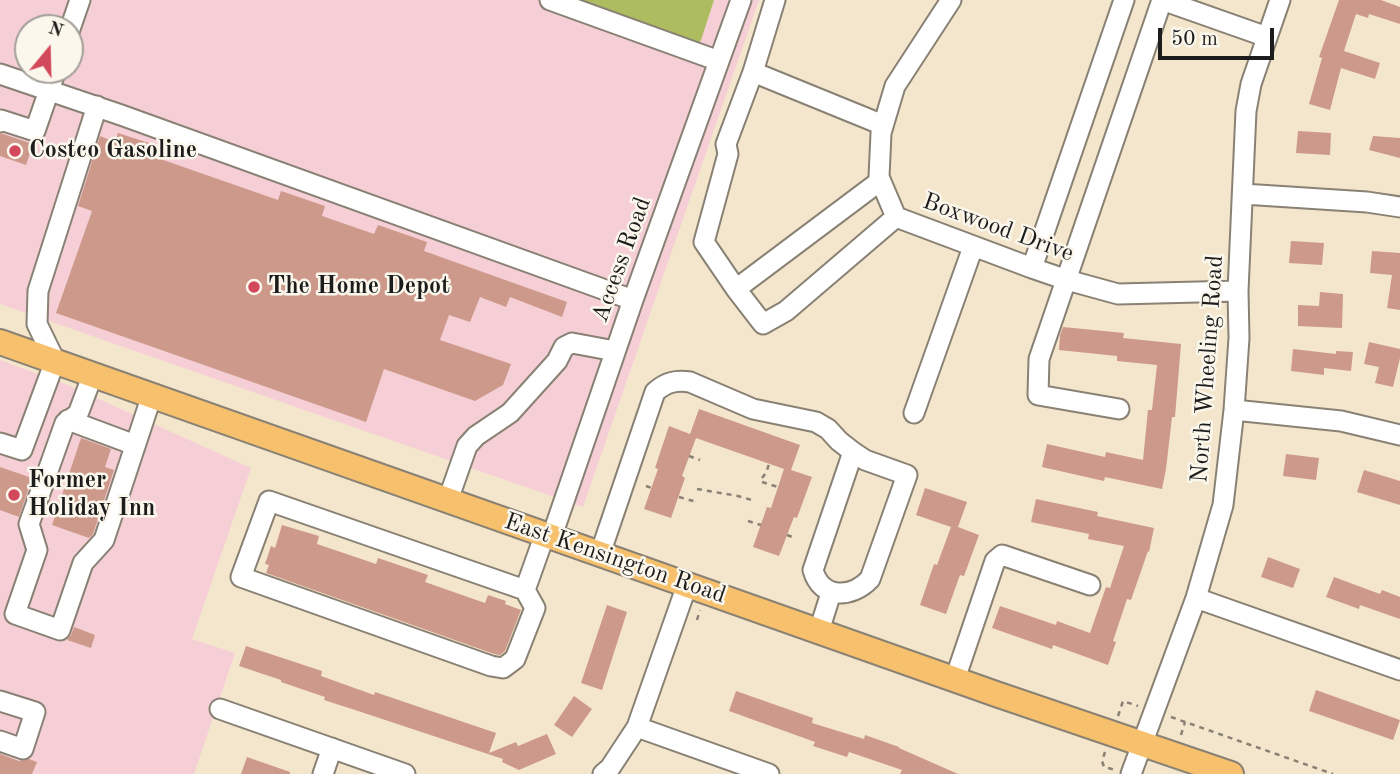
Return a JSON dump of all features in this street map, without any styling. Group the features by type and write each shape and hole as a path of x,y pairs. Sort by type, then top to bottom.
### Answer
{"main road":[{"name":"East Kensington Road","path":"0,342 1231,774"}],"street":[{"path":"550,0 719,61"},
{"name":"Access Road","path":"525,590 548,535 741,0"},
{"path":"775,0 753,72 726,144 728,154 704,242 763,324 786,311 895,217"},
{"name":"Boxwood Drive","path":"951,0 895,86 883,125 879,177 895,217 1032,268 1118,294 1238,291"},
{"path":"1032,268 1124,0"},
{"path":"1119,408 1038,395 1039,359 1162,0 1267,37"},
{"name":"North Wheeling Road","path":"1131,774 1196,598 1223,505 1239,338 1238,291 1246,111 1251,84 1280,0"},
{"path":"753,72 883,125"},
{"path":"0,74 97,106 633,300"},
{"path":"0,122 1,120 35,131 51,84"},
{"path":"0,443 22,450 55,361 37,324 38,291 97,106"},
{"path":"736,289 880,181"},
{"path":"1243,194 1367,202 1400,207"},
{"path":"914,413 973,247"},
{"path":"453,502 467,446 476,436 510,413 557,361 564,346 572,343 615,351"},
{"path":"93,374 78,414 65,423 29,524 37,550 15,614 60,630 83,563 104,540 152,395"},
{"path":"600,554 655,392 661,386 679,380 690,382 753,408 816,422 865,460 907,475 870,579 856,590 831,593 822,586 813,570 853,452"},
{"path":"1234,410 1342,421 1400,435"},
{"path":"68,421 135,445"},
{"path":"269,501 525,590 535,608 515,659 503,668 241,577 269,501"},
{"path":"955,679 995,561 1002,555 1090,585"},
{"path":"603,774 610,768 637,727 687,584"},
{"path":"819,631 831,593"},
{"path":"1196,598 1400,670"},
{"path":"0,701 35,712 23,749 0,741"},
{"path":"220,709 405,774"},
{"path":"637,727 769,774"},
{"path":"323,774 332,748"}],"path":[{"path":"689,456 700,460"},
{"path":"769,464 762,480 778,487"},
{"path":"646,486 652,488"},
{"path":"697,489 738,496 755,502"},
{"path":"679,497 697,502"},
{"path":"748,521 761,526"},
{"path":"787,535 795,538"},
{"path":"1185,722 1333,774"},
{"path":"1102,761 1104,767"}],"shaded area":[{"path":"0,0 759,0 583,507 0,304"},
{"path":"0,360 68,385 251,468 192,639 235,653 194,774 0,774"}],"green space":[{"path":"566,0 714,0 701,40 695,43"}],"building":[{"path":"1339,0 1381,0 1400,7 1400,24 1369,14 1368,18 1356,14 1344,51 1380,63 1375,79 1341,68 1330,110 1309,104 1322,58 1319,57"},
{"path":"1298,131 1331,133 1330,155 1296,153"},
{"name":"The Home Depot","path":"118,133 152,144 149,155 278,200 281,191 325,206 322,216 374,234 378,225 427,242 424,251 567,302 562,317 510,297 506,307 480,297 470,322 449,315 440,340 511,364 503,385 475,401 384,369 366,422 56,313 92,211 78,206 100,136 115,142"},
{"name":"Costco Gasoline","path":"0,134 33,144 26,165 0,156"},
{"path":"1373,136 1400,138 1400,158 1369,150"},
{"path":"1291,241 1324,243 1322,265 1289,263"},
{"path":"1372,251 1400,253 1400,310 1387,308 1392,275 1370,273"},
{"path":"1320,292 1343,294 1342,328 1298,326 1298,305 1319,306"},
{"path":"1063,327 1124,333 1123,338 1181,344 1175,417 1172,417 1162,489 1105,477 1104,481 1042,467 1047,444 1105,457 1106,452 1143,460 1148,410 1152,410 1157,365 1117,361 1117,356 1059,350"},
{"path":"1369,342 1400,349 1393,387 1375,383 1379,367 1364,364"},
{"path":"1293,349 1336,354 1336,351 1353,352 1351,371 1324,368 1324,375 1291,371"},
{"path":"699,409 800,445 791,470 812,477 779,556 753,547 767,507 771,508 784,469 696,438 671,518 644,509 669,426 690,434"},
{"path":"81,438 111,449 105,467 114,470 93,534 89,538 52,525"},
{"path":"1286,454 1319,458 1316,480 1283,476"},
{"name":"Former Holiday Inn","path":"0,467 32,478 19,517 0,510"},
{"path":"1364,470 1400,481 1400,505 1357,492"},
{"path":"925,488 967,502 958,527 979,535 964,576 960,575 946,614 920,605 934,564 937,565 951,527 916,515"},
{"path":"1036,499 1098,512 1097,516 1154,528 1149,552 1131,600 1127,599 1108,665 1053,645 1052,649 992,628 1000,606 1056,625 1057,621 1090,633 1106,587 1110,588 1124,546 1088,539 1089,534 1031,522"},
{"path":"282,525 319,536 317,544 376,564 378,558 428,575 425,582 485,603 488,595 506,601 505,604 521,610 505,651 500,655 494,654 266,573 269,565 265,564 271,546 275,548"},
{"path":"1268,557 1300,569 1293,588 1261,577"},
{"path":"1334,577 1380,594 1382,590 1400,597 1400,619 1326,597"},
{"path":"607,605 627,612 602,690 581,683"},
{"path":"74,627 95,635 91,648 67,640"},
{"path":"246,646 322,671 321,676 374,695 375,692 496,733 489,753 516,742 518,746 547,734 556,754 519,770 502,762 503,759 324,700 325,697 239,666"},
{"path":"1316,690 1400,720 1393,740 1309,711"},
{"path":"736,691 813,718 812,723 864,739 865,735 899,747 958,774 900,774 902,770 849,752 847,757 813,746 815,742 729,711"},
{"path":"574,696 592,709 572,737 554,725"},
{"path":"0,754 19,761 29,759 37,762 32,774 0,774"},
{"path":"247,757 290,772 290,774 241,774"}],"place":[{"name":"Costco Gasoline","path":"15,151"},
{"name":"The Home Depot","path":"254,287"},
{"name":"Former Holiday Inn","path":"14,495"}]}
